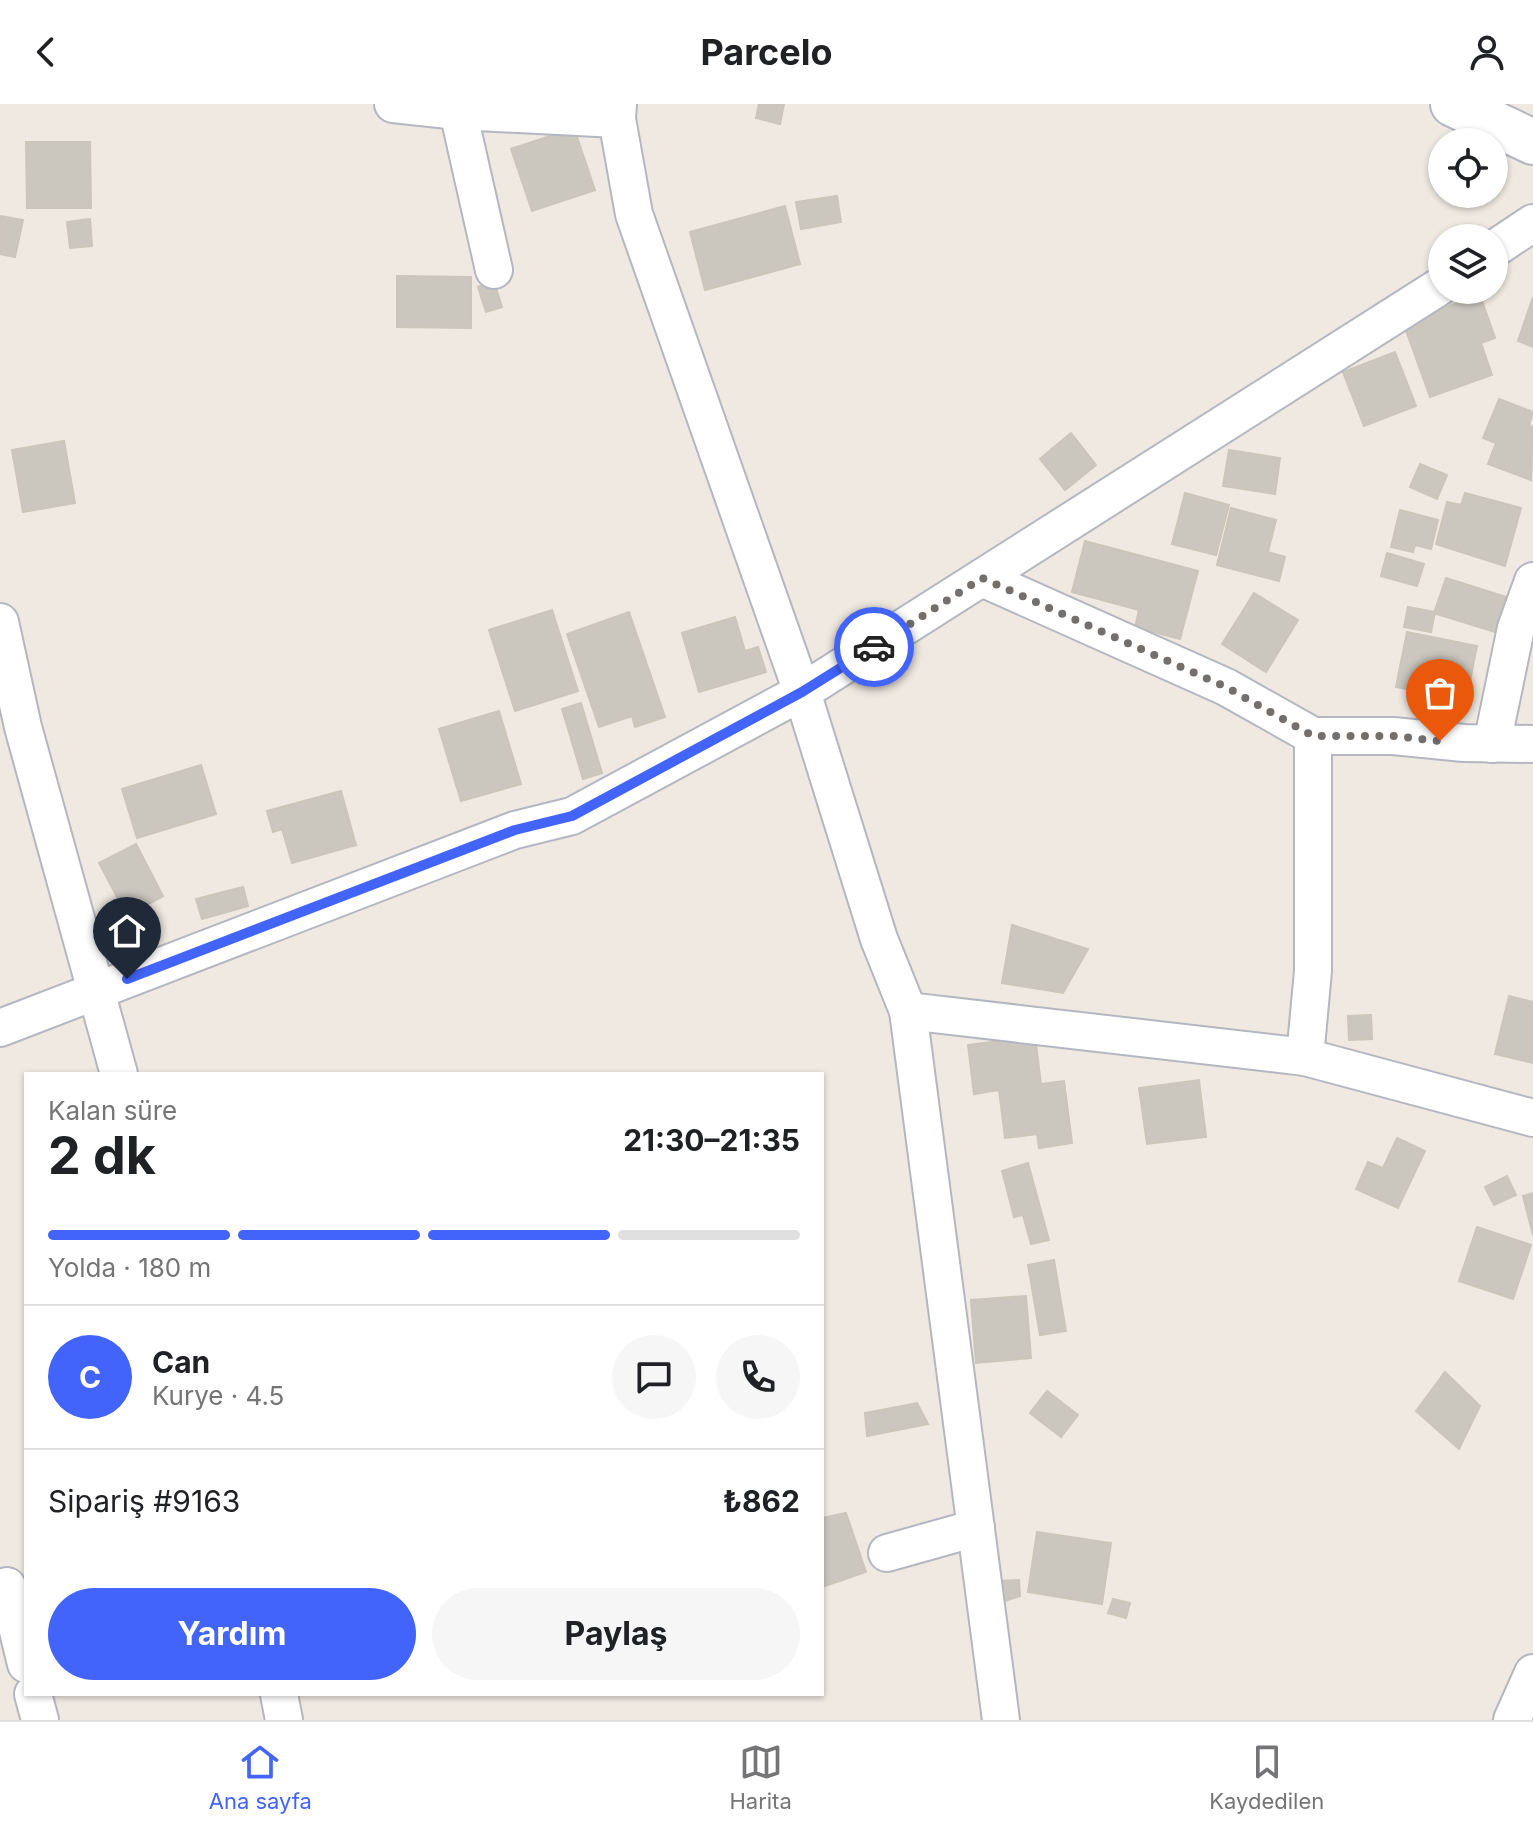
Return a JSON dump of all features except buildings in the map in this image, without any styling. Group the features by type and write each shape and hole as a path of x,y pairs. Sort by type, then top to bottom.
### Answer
{"street":[{"path":"393,104 458,111 618,111 634,214 802,692 879,939 908,1011 1001,1720"},
{"path":"1453,104 1532,140"},
{"path":"458,111 494,270"},
{"path":"1508,240 1533,223"},
{"path":"0,1028 515,830 572,816 802,692 1428,294"},
{"path":"982,578 1226,687 1313,736 1393,736 1533,744"},
{"path":"1492,744 1516,628 1533,581"},
{"path":"0,622 23,727 118,1072"},
{"path":"1305,1057 1313,971 1313,736"},
{"path":"908,1011 1305,1057 1533,1118"},
{"path":"887,1553 976,1528"},
{"path":"11,1585 24,1653"},
{"path":"1512,1720 1533,1673"},
{"path":"1526,1720 1533,1690"},
{"path":"34,1696 40,1720"},
{"path":"279,1696 284,1720"}],"way so far":[{"path":"874,647 982,578 1226,687 1313,736 1393,736 1440,741"}],"route":[{"path":"127,979 515,830 572,816 802,692 874,647"}]}
